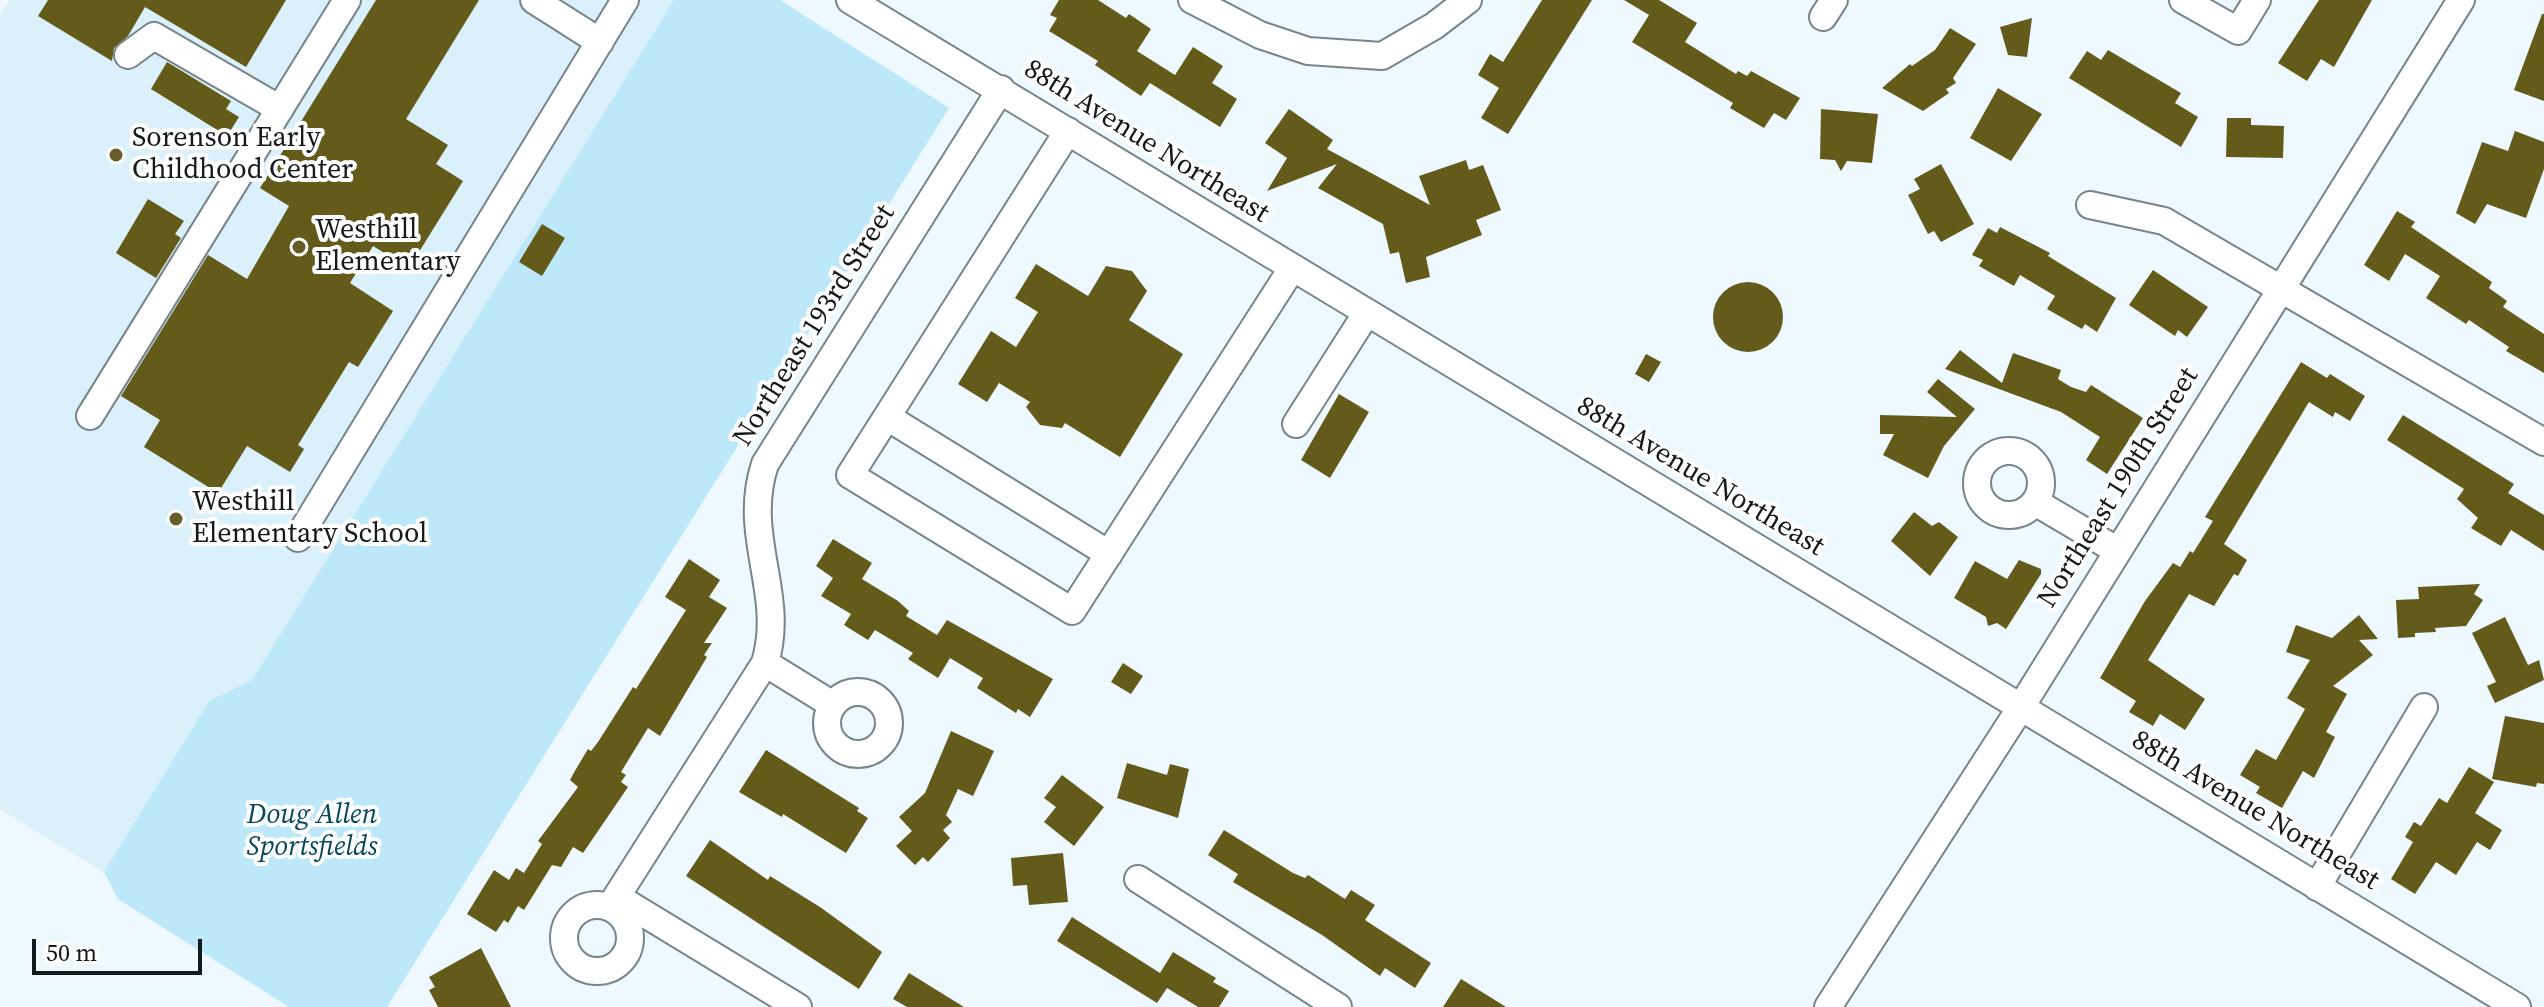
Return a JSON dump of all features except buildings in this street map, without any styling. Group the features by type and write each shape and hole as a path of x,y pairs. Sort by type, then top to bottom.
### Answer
{"street":[{"path":"90,416 347,0"},
{"path":"534,0 567,8 600,42"},
{"path":"298,538 625,0"},
{"name":"88th Avenue Northeast","path":"850,0 1001,89 1291,270 2517,1007"},
{"path":"1192,0 1260,35 1308,51 1382,56 1434,26 1468,0"},
{"path":"2183,0 2238,31 2257,0"},
{"name":"Northeast 190th Street","path":"1828,1007 2021,707 2461,0"},
{"path":"128,55 154,36 280,109"},
{"name":"Northeast 193rd Street","path":"798,1007 614,902 765,663 773,623 755,511 756,491 765,464 1001,89"},
{"path":"1068,131 850,475 1072,611 1291,270"},
{"path":"2090,205 2164,221 2544,442"},
{"path":"1296,424 1366,314"},
{"path":"887,417 1109,554"},
{"path":"2035,502 2118,551"},
{"path":"765,663 833,705"},
{"path":"2317,887 2424,707"},
{"path":"1138,879 1338,1007"}],"shaded area":[{"name":"Westhill Elementary School","path":"10,0 674,0 252,680 208,702 104,872 0,809 0,16"}],"green space":[{"name":"Doug Allen Sportsfields","path":"674,0 780,0 949,108 387,1007 289,1007 118,899 104,872 209,701 252,680"}],"place":[{"name":"Sorenson Early Childhood Center","path":"116,155"},
{"name":"Westhill Elementary","path":"299,247"},
{"name":"Westhill Elementary School","path":"176,519"}]}
